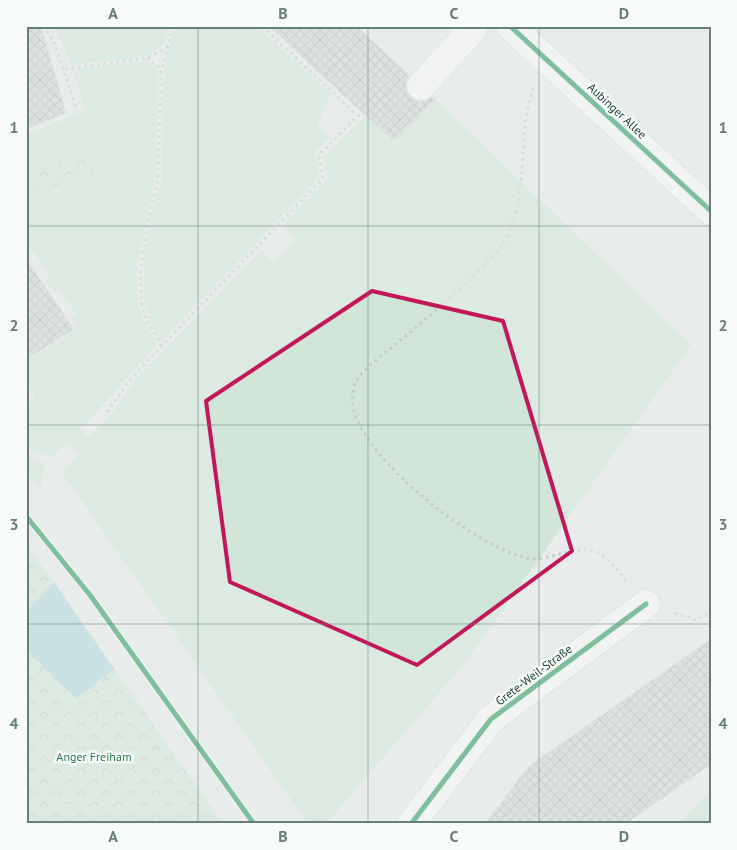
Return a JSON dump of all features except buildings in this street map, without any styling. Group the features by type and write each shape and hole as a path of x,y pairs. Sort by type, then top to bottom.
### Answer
{"street":[{"name":"Aubinger Allee","path":"510,26 711,211"},
{"path":"421,86 472,30"},
{"name":"Grete-Weil-Straße","path":"411,824 491,719 646,604"}],"path":[{"path":"43,26 54,42 65,69 76,108"},
{"path":"162,346 147,321 140,290 142,258 158,179 162,70 173,26"},
{"path":"262,26 358,116"},
{"path":"65,69 147,58 167,46"},
{"path":"147,58 162,70"},
{"path":"552,64 533,87 526,109 519,202 513,225 492,257 448,299 372,364 356,383 352,403 357,424 371,445 417,491 457,522 506,552 530,559 547,557 579,548 595,551 609,560 646,604 696,620 711,612"},
{"path":"107,412 133,376 323,178 319,158 321,154 362,112"}],"highlighted area":[{"path":"372,291 503,321 572,551 417,665 230,582 206,401"}],"green space":[{"path":"54,26 170,26 165,43 146,56 72,65"},
{"path":"175,26 257,26 331,94 318,124 329,137 315,152 320,177 161,342 150,323 143,293 145,254 151,215 162,177 163,85 167,53"},
{"path":"145,61 158,70 156,174 137,266 137,293 141,314 157,345 80,429 88,438 109,417 135,380 261,250 273,262 296,239 283,225 328,178 323,158 365,116 392,142 435,99 691,345 465,663 326,824 308,824 62,473 79,455 67,443 52,457 26,446 26,406 36,396 26,386 26,342 35,356 77,329 70,318 76,314 59,289 53,292 45,281 50,276 32,249 26,253 26,135 86,110 73,70","holes":["95,154 99,158 98,170 77,184 58,192 35,170"]},
{"path":"89,153 95,154 99,158 98,170 76,184 45,194 33,185 30,175 35,170"},
{"path":"26,455 46,464 41,481 44,492 29,477 26,479"},
{"name":"Anger Freiham","path":"26,544 54,582 223,824 26,824"},
{"path":"711,792 711,824 676,824"}],"water":[{"path":"54,582 114,669 76,699 26,649 26,612"}],"cycle path":[{"path":"510,26 711,211"},
{"path":"26,516 90,595 254,824"},
{"path":"411,824 491,719 646,604"}]}
